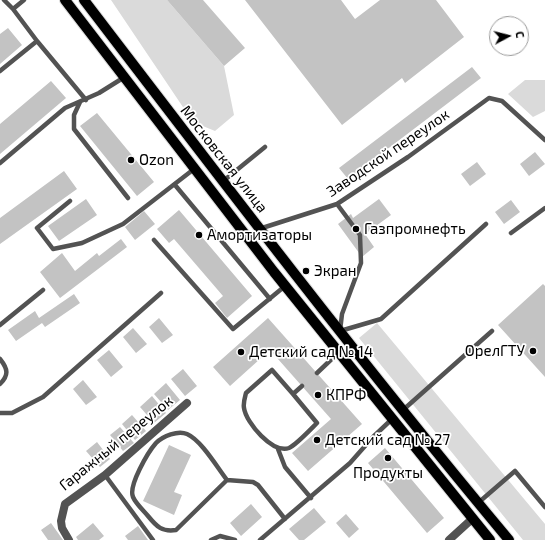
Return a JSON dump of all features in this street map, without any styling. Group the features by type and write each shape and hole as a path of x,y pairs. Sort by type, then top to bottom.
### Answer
{"main road":[{"name":"Московская улица","path":"65,0 123,78 285,286 391,420 490,540"},
{"name":"Московская улица","path":"84,0 222,182 403,410 509,540"},
{"path":"391,420 403,410"}],"street":[{"name":"Гаражный переулок","path":"69,540 62,528 62,513 65,504 105,475 187,403"},
{"path":"449,540 472,519"}],"lane":[{"path":"4,0 13,9 37,41 86,100"},
{"path":"13,9 24,0"},
{"path":"0,71 37,41"},
{"path":"0,163 65,108 86,100 111,87 123,78"},
{"name":"Заводской переулок","path":"259,229 337,204 408,157 489,98 502,101 545,140"},
{"path":"80,102 74,115 74,129 128,198"},
{"path":"222,182 265,146"},
{"path":"70,201 37,228 53,249 82,243 123,224 194,169"},
{"path":"174,185 270,299"},
{"path":"337,204 360,236 361,263 342,314 340,331 381,319 486,224"},
{"path":"511,233 545,208"},
{"path":"154,240 233,330 285,286"},
{"path":"0,325 43,290"},
{"path":"0,413 12,413 43,397 161,293"},
{"path":"403,410 492,330"},
{"path":"317,373 338,353"},
{"path":"0,359 6,366 8,372 5,379 0,384"},
{"path":"272,370 293,394 317,423 290,448 278,449 268,443 247,418 244,407 246,393 272,370"},
{"path":"293,394 302,386"},
{"path":"260,540 311,498 350,463 373,437 391,420"},
{"path":"227,480 176,530 166,531 158,528 133,497 132,488 135,478 156,443 162,438 178,432 187,434 195,439 227,480 253,482 285,519"},
{"path":"278,449 285,467 311,498"},
{"path":"478,503 515,471 545,507"},
{"path":"105,475 153,540"},
{"path":"211,540 220,536 235,540"}],"shaded area":[{"path":"111,0 167,0 224,66 234,115 215,131 193,122"},
{"path":"525,80 545,80 545,111 533,117 508,94"},
{"path":"377,323 545,524 545,540 523,540 359,338"}],"building":[{"path":"167,0 203,0 245,48 224,66"},
{"path":"245,0 341,0 355,19 380,0 436,0 464,37 405,83 402,78 342,125"},
{"path":"8,28 22,45 0,64 0,34"},
{"path":"472,67 481,78 348,179 339,168"},
{"path":"51,81 66,98 0,154 0,124"},
{"path":"97,113 154,182 137,196 80,126"},
{"path":"535,152 545,164 529,176 520,164"},
{"path":"477,162 486,174 470,186 461,174"},
{"path":"64,171 77,189 0,244 0,218"},
{"path":"86,199 97,215 59,241 48,226"},
{"name":"Газпромнефть","path":"379,199 391,215 365,234 374,247 362,257 338,224 351,214 353,218"},
{"path":"511,200 520,212 504,224 495,212"},
{"path":"179,210 252,296 227,318 215,303 223,296 174,239 169,243 157,229"},
{"path":"144,211 155,224 135,240 125,227"},
{"path":"121,239 127,247 60,298 40,272 62,253 75,271 97,253 99,256"},
{"name":"ОрелГТУ","path":"543,284 545,286 545,377 498,325"},
{"path":"74,294 80,303 45,327 42,323 16,341 8,330 35,311 39,318"},
{"path":"159,318 173,335 162,343 149,327"},
{"path":"268,318 362,424 308,471 292,453 331,419 270,350 230,386 213,367"},
{"path":"133,328 147,344 136,353 123,337"},
{"path":"109,350 123,367 111,377 97,360"},
{"path":"183,369 197,386 185,396 171,379"},
{"path":"83,380 97,397 86,405 73,389"},
{"path":"166,383 180,400 168,410 154,394"},
{"path":"152,396 166,413 154,423 140,407"},
{"path":"132,415 146,431 135,440 122,424"},
{"path":"120,427 134,443 123,451 110,435"},
{"path":"97,442 110,459 100,467 86,451"},
{"path":"169,445 191,455 174,492 182,495 174,515 143,501"},
{"path":"385,448 444,518 427,533 368,463"},
{"path":"251,504 262,517 241,536 230,523"},
{"path":"314,508 326,522 304,540 299,540 289,529"},
{"path":"346,514 359,529 349,538 336,523"},
{"path":"51,523 63,540 48,540 41,530"},
{"path":"93,523 104,536 99,540 78,540 76,537"},
{"path":"138,526 148,540 128,540 125,536"}],"place":[{"name":"Ozon","path":"131,160"},
{"name":"Газпромнефть","path":"356,229"},
{"name":"Амортизаторы","path":"199,235"},
{"name":"Экран","path":"306,271"},
{"name":"ОрелГТУ","path":"533,351"},
{"name":"Детский сад № 14","path":"241,352"},
{"name":"КПРФ","path":"318,395"},
{"name":"Детский сад № 27","path":"317,440"},
{"name":"Продукты","path":"388,458"}]}
